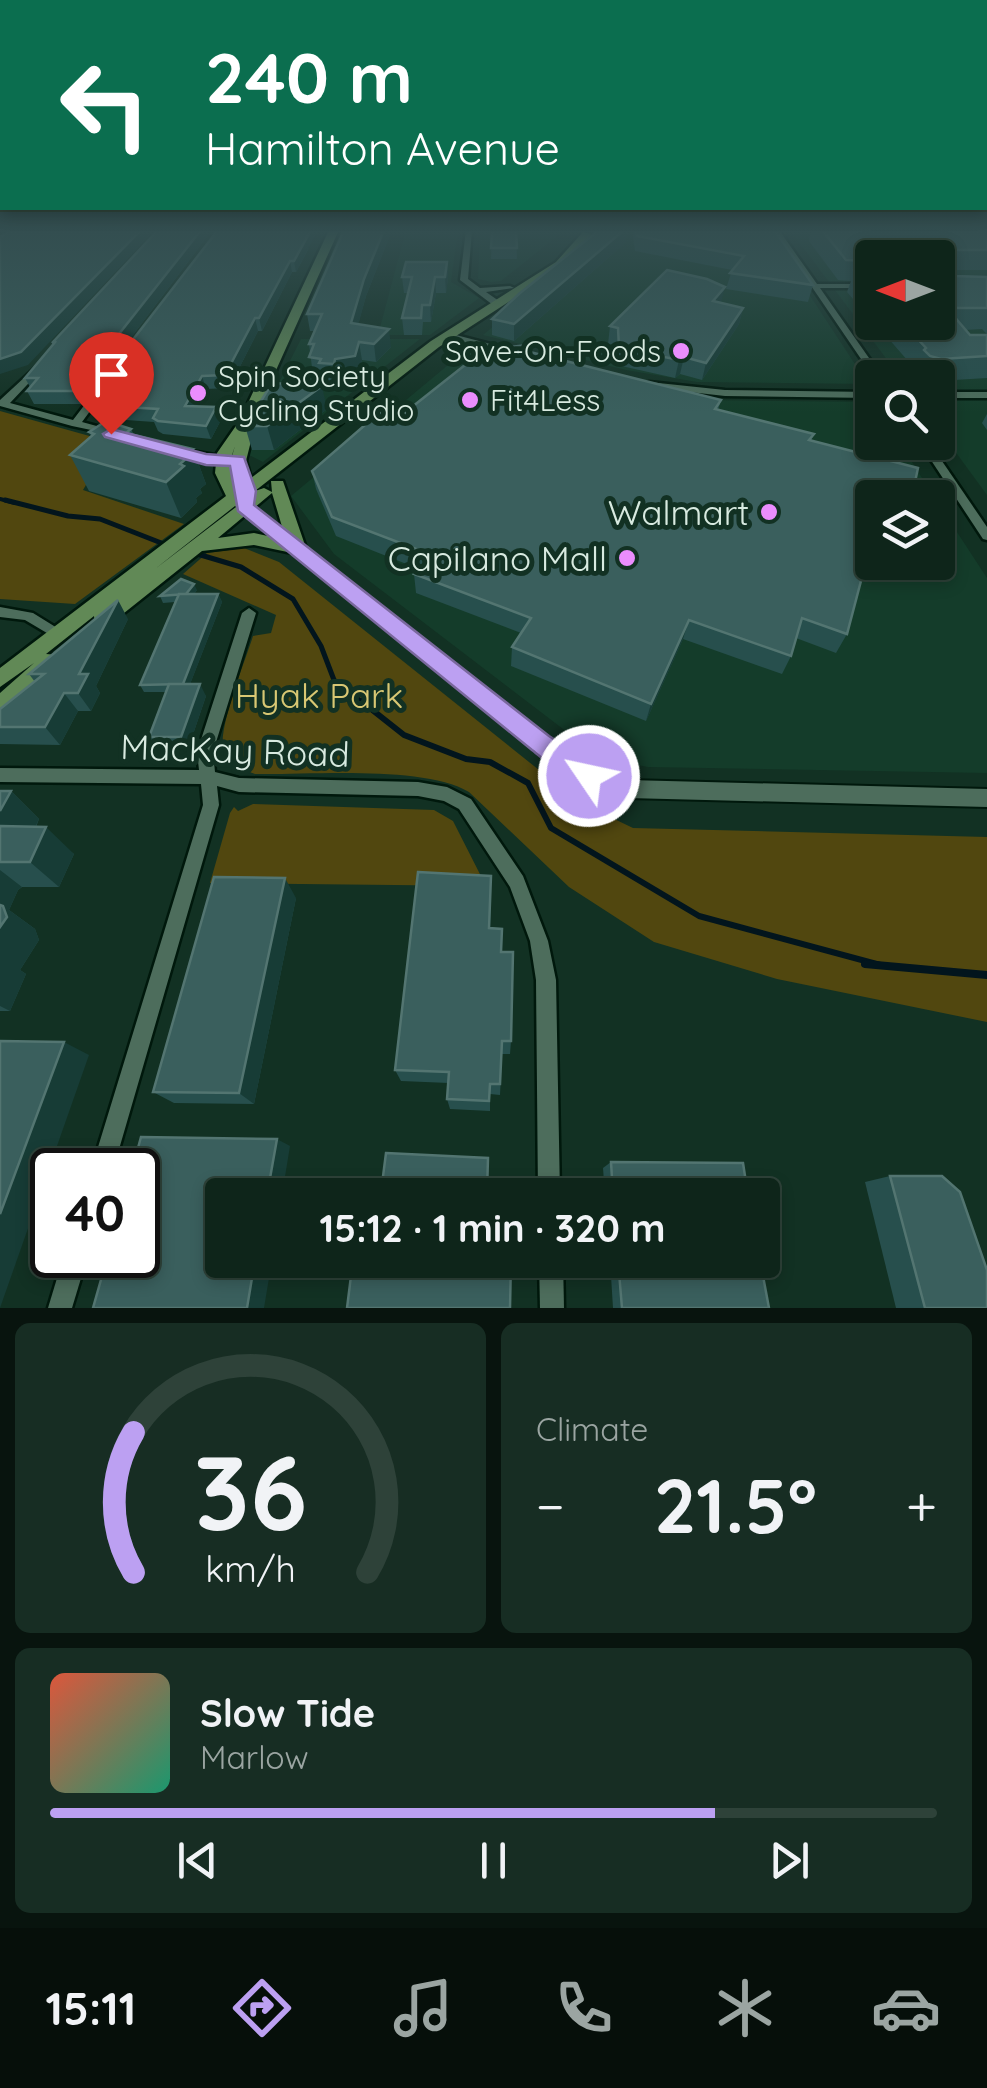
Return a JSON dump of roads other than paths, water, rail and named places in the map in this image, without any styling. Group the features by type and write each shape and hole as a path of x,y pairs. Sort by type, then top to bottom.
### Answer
{"main road":[{"path":"242,498 222,480 248,433 246,422 306,291"},
{"path":"0,705 242,498 435,344 452,337 504,296 517,291"},
{"path":"242,498 278,484 448,350 452,337"},
{"path":"187,543 254,540 297,548 278,484"},
{"path":"0,679 57,634 164,561"}],"street":[{"path":"484,291 504,296"},
{"path":"484,291 504,296"},
{"path":"819,291 866,360"},
{"path":"452,337 525,356"},
{"path":"47,358 1,404 127,438"},
{"path":"75,424 107,381"},
{"path":"637,382 694,396 855,394"},
{"path":"955,395 987,395"},
{"path":"159,447 230,460"},
{"path":"936,460 987,536"},
{"path":"242,498 297,548 540,743 576,768 606,782 628,789 987,798"},
{"path":"0,612 28,616 57,634"},
{"path":"109,1148 211,806 205,752 250,613"},
{"name":"MacKay Road","path":"0,775 207,778 239,785 434,790 465,804 494,842 517,882 539,941 546,980 549,1178"},
{"path":"60,1308 69,1278"},
{"path":"551,1278 552,1308"}],"waterway":[{"path":"0,499 15,503"},
{"path":"5,500 68,516 100,519 169,546"},
{"path":"194,553 241,567 293,599 321,646 334,680 364,704"},
{"path":"361,701 404,735 466,759 490,762 528,783 551,828 699,916 882,966"},
{"path":"865,964 882,966"},
{"path":"882,966 987,975"}],"place":[{"name":"Save-On-Foods","path":"681,351"},
{"name":"Spin Society Cycling Studio","path":"198,393"},
{"name":"Fit4Less","path":"470,400"},
{"name":"Walmart","path":"769,512"},
{"name":"Capilano Mall","path":"627,558"}],"park label":[{"name":"Hyak Park","path":"319,695"}]}
